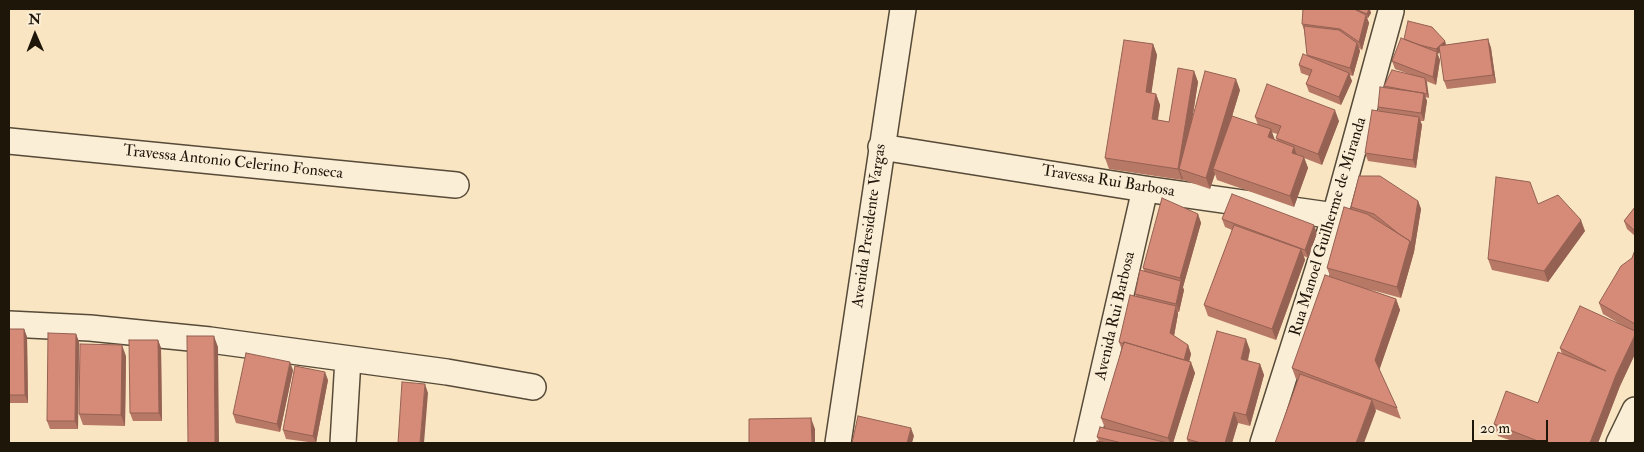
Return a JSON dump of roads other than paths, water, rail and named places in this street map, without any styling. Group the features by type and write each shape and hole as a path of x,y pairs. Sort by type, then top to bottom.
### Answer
{"street":[{"name":"Avenida Presidente Vargas","path":"838,443 903,9"},
{"name":"Rua Manoel Guilherme de Miranda","path":"1263,443 1335,216 1391,10"},
{"name":"Travessa Antonio Celerino Fonseca","path":"9,141 456,185"},
{"name":"Travessa Rui Barbosa","path":"881,147 1145,189 1335,216"},
{"name":"Avenida Rui Barbosa","path":"1087,443 1145,189"},
{"path":"9,324 90,328 210,340 447,372 533,387"},
{"path":"343,443 348,359"},
{"path":"1619,443 1635,410"}]}
